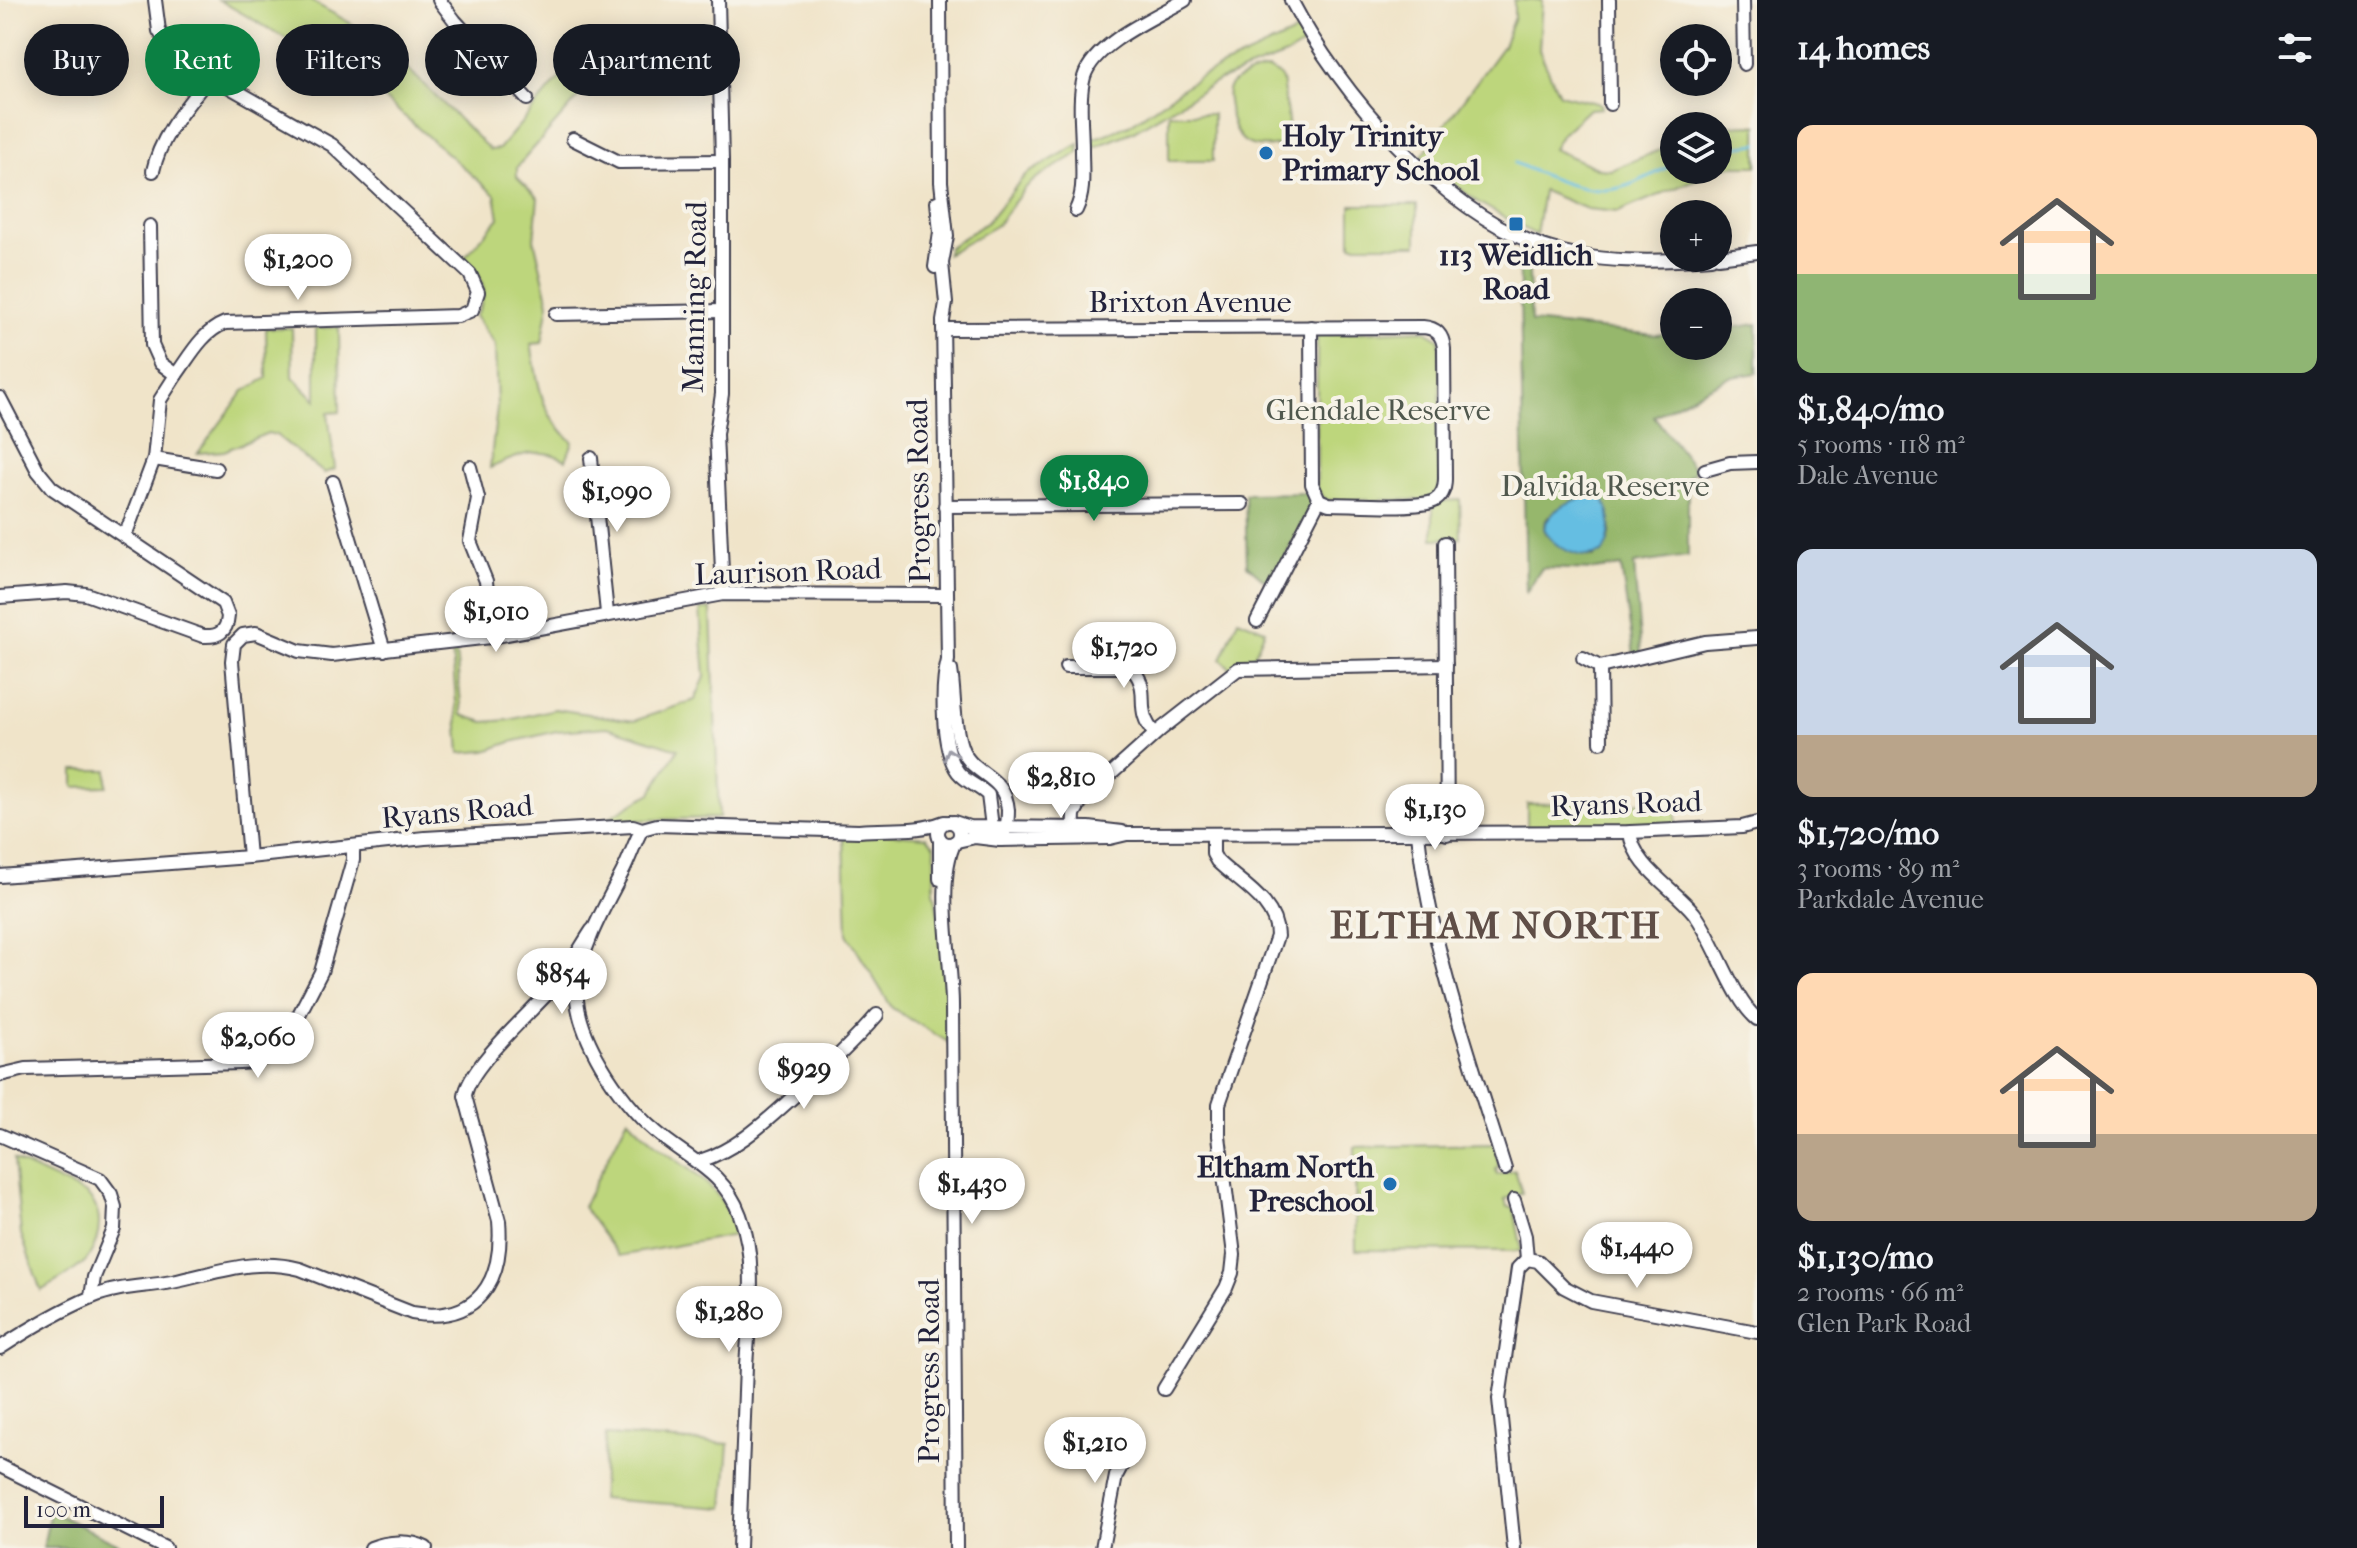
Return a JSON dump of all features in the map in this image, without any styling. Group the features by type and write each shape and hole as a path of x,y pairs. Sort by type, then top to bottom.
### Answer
{"street":[{"path":"155,0 158,24"},
{"path":"439,0 527,99"},
{"name":"Manning Road","path":"718,0 722,394 716,434 723,594"},
{"name":"Progress Road","path":"940,0 941,182 947,236 942,263 946,303 943,325 948,660 961,748 970,763 1004,791 1008,827"},
{"path":"1076,210 1082,193 1082,95 1087,70 1095,56 1107,46 1185,0"},
{"path":"1291,0 1320,51 1378,124 1431,176 1495,222 1542,246 1578,254 1660,259"},
{"path":"1609,0 1610,104"},
{"path":"1743,0 1744,64"},
{"path":"153,171 164,138 195,96"},
{"path":"125,536 154,459 158,408 163,393 201,341 217,326 225,323 458,316 472,310 478,297 478,287 470,274 332,145 245,96"},
{"path":"573,139 619,162 722,161"},
{"path":"150,226 152,345 160,363 176,375"},
{"path":"1732,255 1757,252"},
{"path":"556,314 722,311"},
{"name":"Brixton Avenue","path":"943,325 1423,327 1436,330 1443,340 1444,349 1445,484 1439,498 1419,504 1329,504 1319,500"},
{"path":"1256,621 1319,500 1312,484 1311,327"},
{"path":"0,398 46,483 223,603 228,624 218,635 203,636 86,594 67,592 0,597"},
{"path":"591,458 607,613"},
{"path":"154,459 216,469"},
{"path":"1705,470 1730,463 1757,462"},
{"path":"470,467 478,498 470,541 486,581 491,637"},
{"path":"333,482 384,650"},
{"path":"945,506 1242,504"},
{"path":"1445,543 1447,834"},
{"name":"Laurison Road","path":"249,857 232,661 234,644 243,635 249,633 315,655 491,637 607,613 723,594 946,595"},
{"path":"1583,658 1600,667 1705,642 1757,638"},
{"name":"Progress Road","path":"948,660 945,678 949,756 966,781 988,795 992,827 1000,840"},
{"path":"1073,833 1074,814 1082,800 1155,734 1238,669 1446,665"},
{"path":"1066,667 1123,667 1135,672 1142,687 1144,721 1155,734"},
{"path":"1600,667 1601,742"},
{"path":"949,822 961,830 956,842 946,844 940,838 938,831 949,822"},
{"name":"Ryans Road","path":"0,876 249,857 425,838 633,826 642,829 657,825 744,830 917,830 949,822 969,827 1008,827 1117,837 1127,834 1630,832 1742,827 1757,823"},
{"path":"1000,840 1008,827"},
{"name":"Ryans Road","path":"1742,827 1757,830"},
{"path":"0,1348 91,1297 110,1290 170,1282 241,1265 268,1263 300,1269 412,1313 429,1316 448,1314 474,1303 497,1270 501,1238 496,1207 465,1096 466,1087 472,1076 557,984 592,930 642,829"},
{"name":"Ryans Road","path":"917,830 940,838"},
{"path":"1630,832 1631,844 1637,854 1676,892 1699,921 1741,998 1757,1019"},
{"name":"Ryans Road","path":"956,842 975,837 1000,840 1073,833"},
{"path":"1418,834 1443,966 1505,1169"},
{"path":"1164,1389 1226,1288 1232,1273 1234,1245 1219,1136 1219,1104 1277,936 1275,920 1268,906 1217,861 1213,854 1213,835"},
{"name":"Progress Road","path":"940,838 939,873 946,906"},
{"name":"Progress Road","path":"956,842 948,860 946,906 952,1002 956,1548"},
{"path":"0,1078 26,1069 240,1063 272,1055 292,1028 330,949 353,860 353,847"},
{"path":"338,849 347,874"},
{"path":"592,930 579,974 577,995 581,1015 611,1083 634,1112 665,1139 700,1161 722,1184 740,1213 752,1298 739,1548"},
{"path":"700,1161 720,1154 748,1136 822,1072 877,1015"},
{"path":"0,1135 100,1179 111,1194 115,1207 114,1229 94,1277 91,1297"},
{"path":"1514,1200 1525,1236 1527,1259 1518,1268 1499,1392 1514,1548"},
{"path":"1527,1259 1538,1261 1564,1287 1591,1301 1757,1332"},
{"path":"1102,1548 1116,1476 1134,1440"},
{"path":"0,1466 165,1548"},
{"path":"371,1548 393,1543 426,1548"}],"green space":[{"path":"219,0 309,0 352,24 276,24 276,33"},
{"path":"1514,0 1542,0 1539,50 1559,94 1601,104 1602,108 1589,109 1562,134 1553,149 1599,169 1611,170 1660,150 1660,184 1685,184 1618,212 1587,209 1543,191 1536,235 1476,201 1421,157 1503,46 1514,17"},
{"path":"1299,31 1307,43 1286,55 1220,80 1132,132 1085,151 1085,142 1129,125 1199,77"},
{"path":"1268,69 1282,80 1290,135 1283,144 1261,147 1246,142 1235,130 1228,92 1230,86 1240,79"},
{"path":"409,70 425,86 425,96 436,96 490,150 499,149 553,86 553,96 580,96 517,167 517,177 538,198 534,239 549,303 542,343 531,344 542,398 553,420 573,442 566,460 537,453 519,456 490,468 497,408 495,345 475,316 483,299 483,285 464,258 499,218 495,195 381,96 409,96"},
{"path":"1169,114 1213,114 1213,161 1169,161"},
{"path":"1757,125 1757,166 1732,166 1732,126"},
{"path":"1079,144 1079,153 1025,188 997,225 947,254 949,247 987,222 1025,175"},
{"path":"1351,205 1417,205 1417,245 1351,245"},
{"name":"Dalvida Reserve","path":"1519,244 1528,248 1531,322 1660,335 1660,360 1732,360 1732,328 1757,324 1757,373 1727,378 1654,416 1694,468 1694,473 1688,476 1688,556 1634,564 1641,653 1634,655 1621,566 1595,570 1542,568 1526,593","holes":["1597,495 1606,510 1610,535 1594,557 1575,553 1546,534 1548,518 1563,506"]},
{"path":"339,327 340,412 328,413 335,469 324,473 276,435 268,433 224,451 198,453 244,391 267,378 266,328 292,328 293,377 316,400 316,328"},
{"name":"Glendale Reserve","path":"1424,330 1439,339 1442,473 1436,496 1422,500 1326,500 1317,490 1317,334"},
{"path":"1310,493 1311,505 1271,586 1247,565 1245,494"},
{"path":"1460,500 1461,538 1433,539 1433,505 1441,501"},
{"path":"711,609 719,818 603,821 651,793 678,749 607,727 557,731 486,751 460,753 452,651 456,651 462,715 484,722 509,720 555,709 634,721 695,700 705,677 700,610"},
{"path":"1238,619 1265,630 1251,663 1231,669 1221,659"},
{"path":"74,770 107,770 107,786 74,787"},
{"path":"1676,802 1676,825 1527,828 1527,804"},
{"path":"880,833 926,837 935,846 934,890 946,960 948,1042 892,1008 847,934 844,836"},
{"path":"628,1118 660,1148 707,1184 725,1206 735,1235 619,1256 583,1207"},
{"path":"1494,1144 1499,1166 1497,1175 1515,1170 1522,1193 1505,1199 1507,1206 1514,1209 1522,1251 1356,1250 1355,1147"},
{"path":"14,1160 86,1194 98,1216 96,1242 88,1258 41,1291 21,1234"},
{"path":"606,1435 729,1444 724,1508 601,1499"},
{"path":"50,1511 127,1548 43,1548"}],"water":[{"path":"1593,495 1605,503 1610,529 1602,553 1586,556 1561,547 1544,528 1557,510"}],"waterway":[{"path":"1732,147 1757,144"},
{"path":"1515,163 1568,184 1596,190 1630,185 1660,171"}],"place":[{"name":"Holy Trinity Primary School","path":"1266,153"},
{"name":"113 Weidlich Road","path":"1516,224"},
{"name":"Eltham North Preschool","path":"1390,1184"}],"district":[{"name":"ELTHAM NORTH","path":"1496,925"}]}
